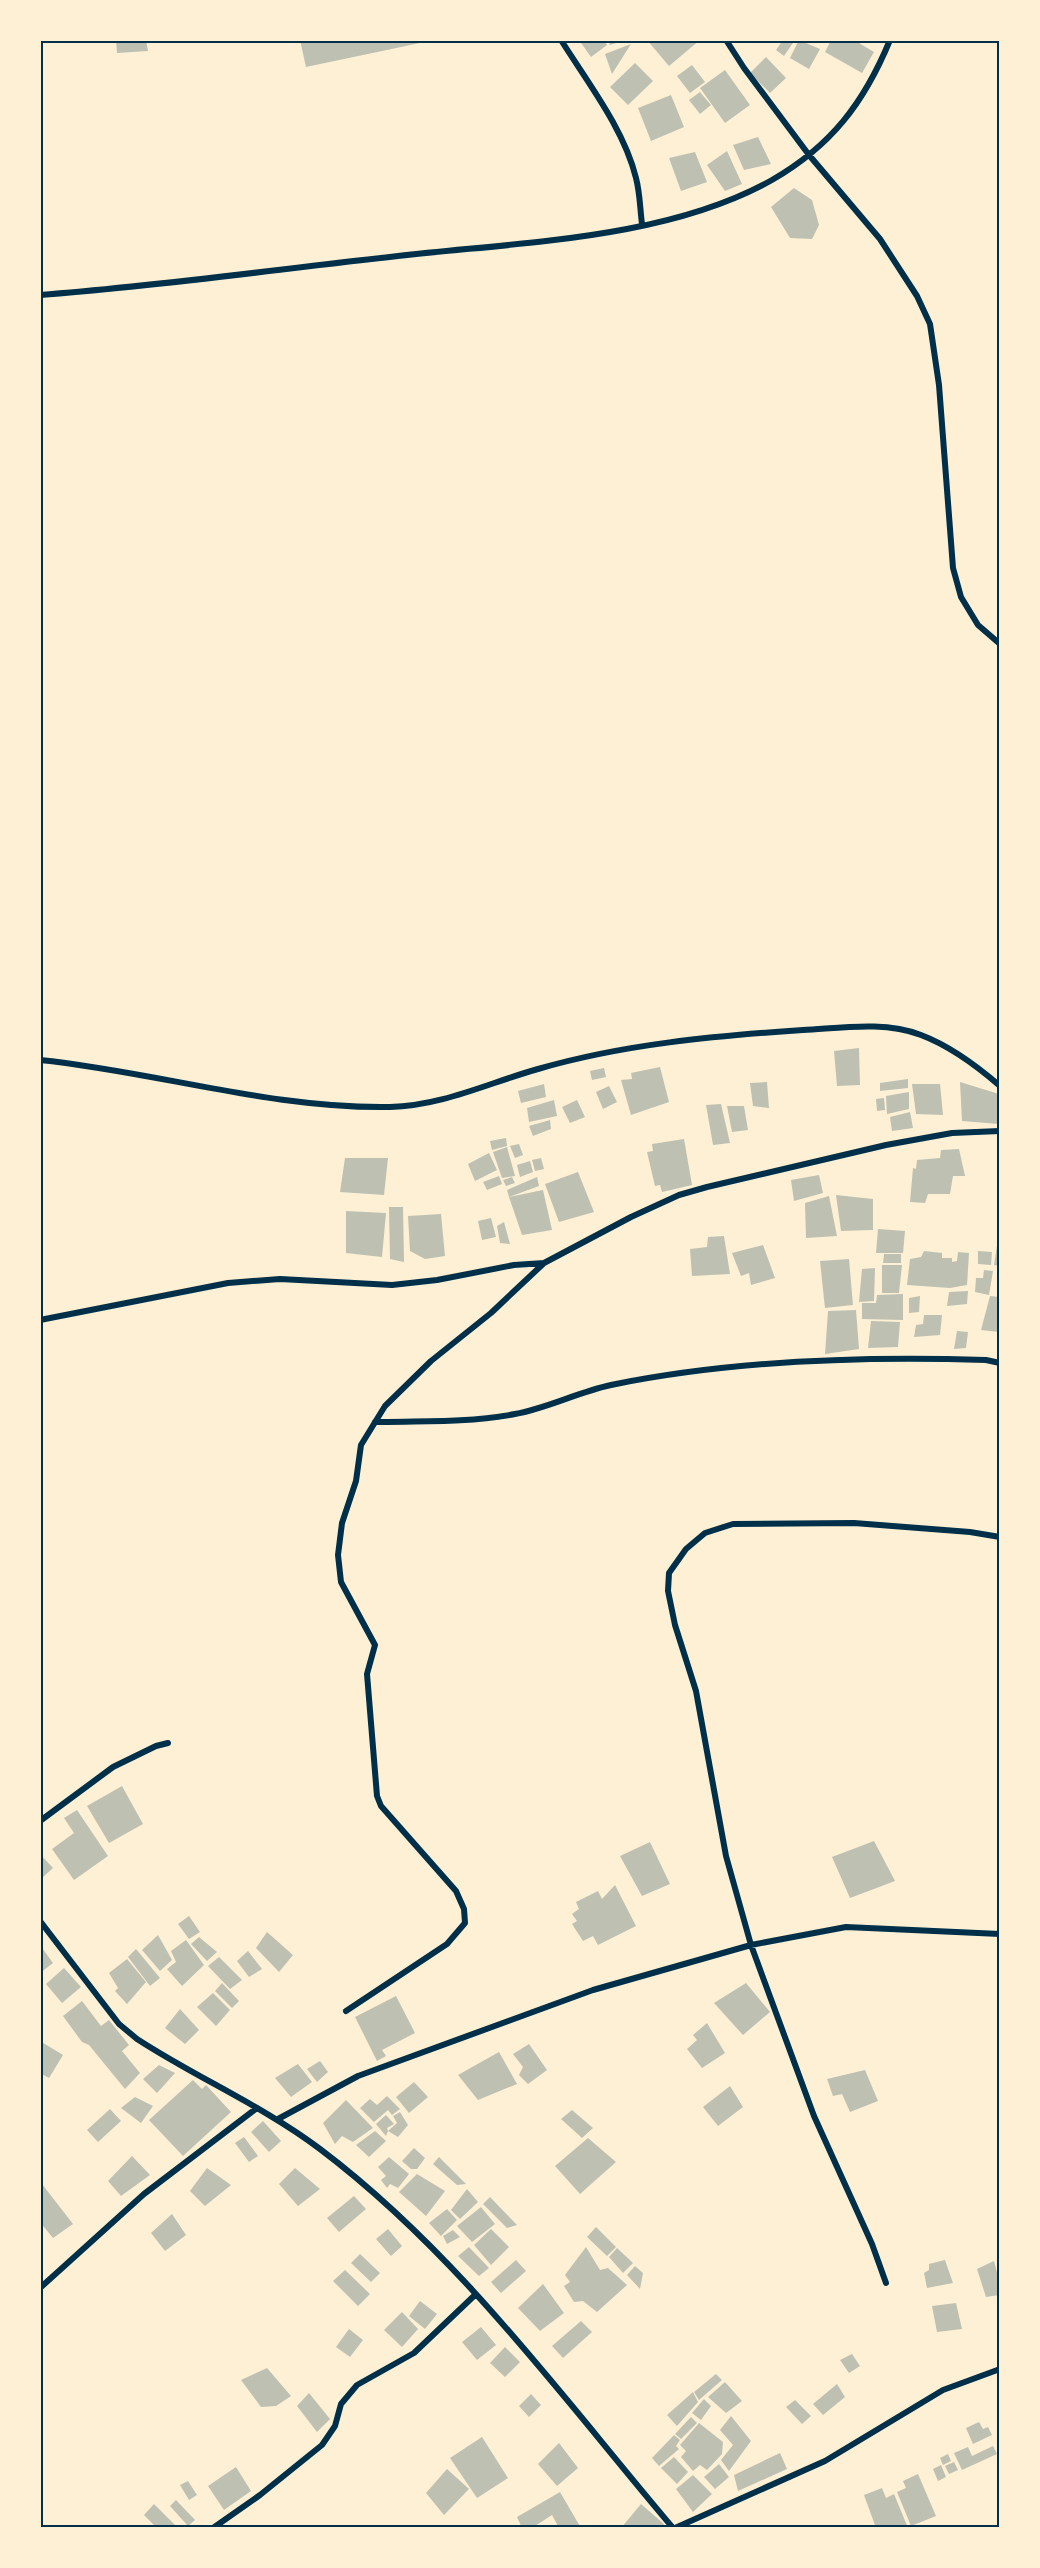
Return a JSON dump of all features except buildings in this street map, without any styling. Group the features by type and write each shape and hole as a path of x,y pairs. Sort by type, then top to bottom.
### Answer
{"street":[{"path":"561,40 614,126 624,148 636,178 642,224"},
{"path":"726,40 809,155 880,239 917,296 930,324 939,385 953,568 961,597 972,616 978,625 999,644"},
{"path":"40,295 504,247 669,219 744,194 809,155 835,134 858,103 890,40"},
{"path":"40,1060 90,1065 233,1094 389,1107 439,1102 539,1069 642,1045 760,1033 876,1026 920,1034 951,1049 999,1086"},
{"path":"346,2011 447,1944 465,1923 464,1908 456,1891 381,1806 375,1787 367,1674 375,1645 341,1582 338,1555 342,1523 356,1481 362,1445 385,1406 431,1361 491,1313 544,1263 631,1217 680,1195 885,1145 952,1133 999,1131"},
{"path":"40,1320 228,1283 280,1279 392,1285 437,1280 514,1265 544,1263"},
{"path":"375,1422 473,1420 517,1414 609,1385 744,1367 897,1357 999,1363"},
{"path":"886,2283 872,2244 814,2116 751,1945 726,1856 696,1691 675,1625 668,1591 669,1573 686,1549 705,1533 733,1524 854,1523 970,1532 999,1537"},
{"path":"40,1821 113,1767 156,1746 168,1743"},
{"path":"40,1921 119,2024 137,2039 278,2119 361,2183 476,2294 674,2528 825,2461 943,2390 999,2369"},
{"path":"278,2119 358,2076 592,1990 751,1945 846,1927 999,1934"},
{"path":"40,2288 144,2194 257,2108"},
{"path":"213,2528 260,2495 322,2445 335,2426 341,2404 357,2385 414,2353 476,2294"}]}
